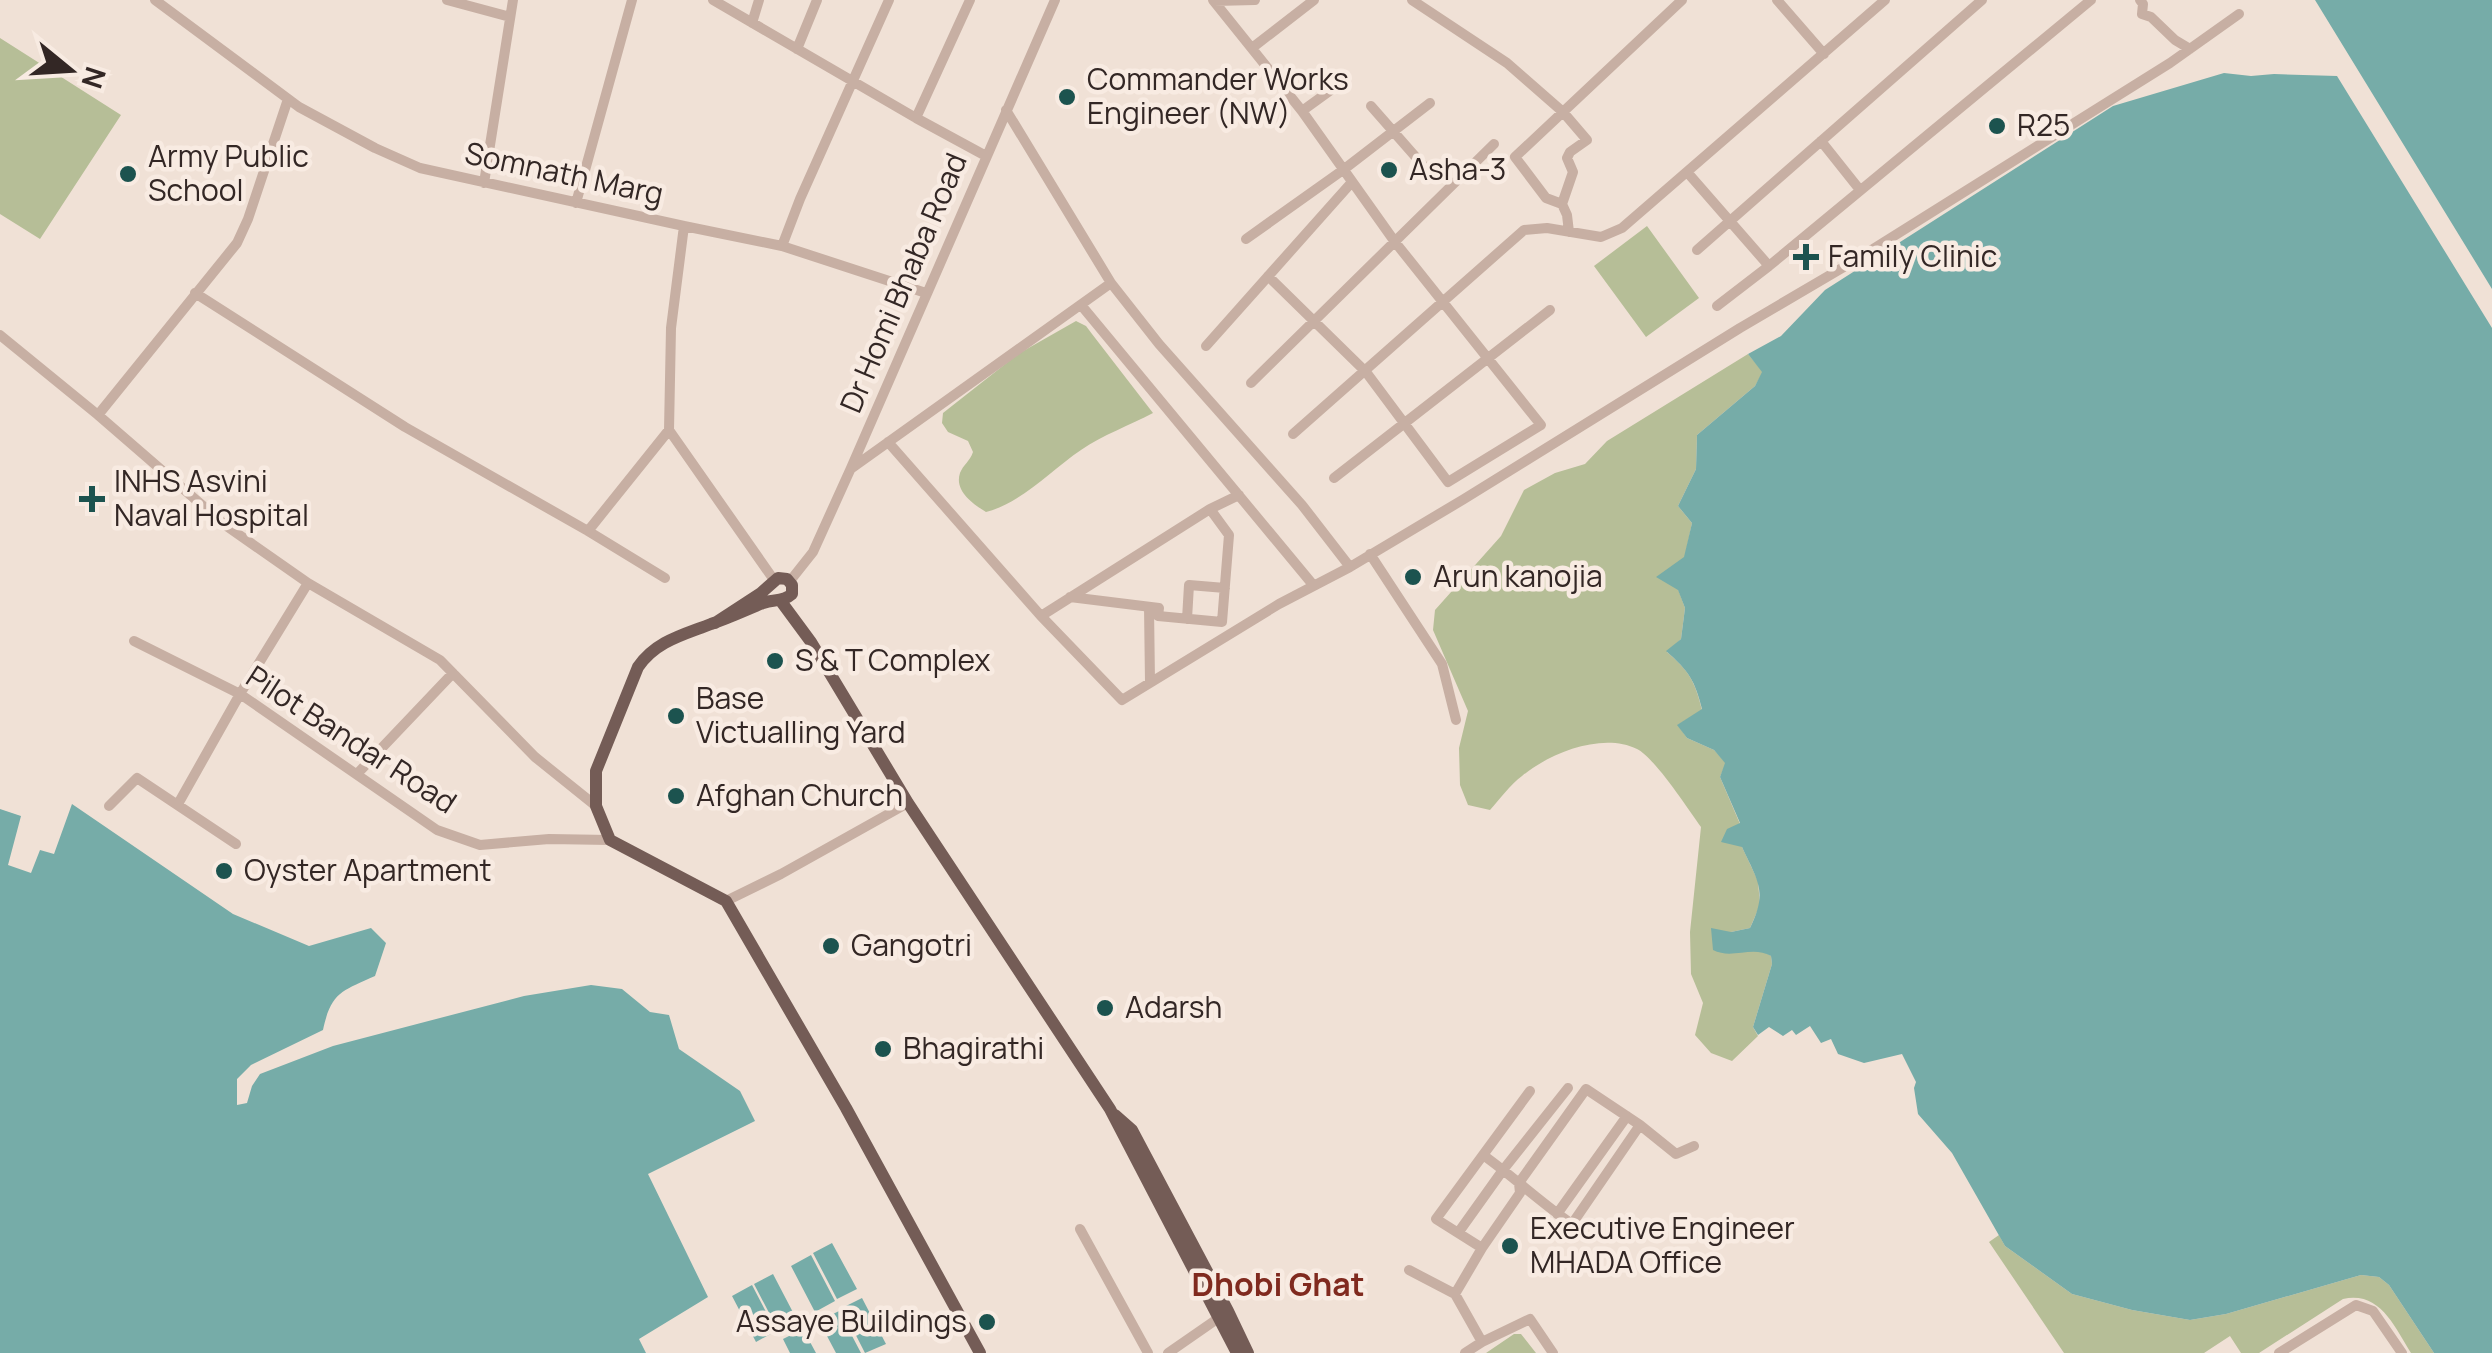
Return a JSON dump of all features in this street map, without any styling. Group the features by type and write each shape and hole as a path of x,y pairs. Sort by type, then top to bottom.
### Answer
{"main road":[{"path":"715,623 782,578 791,586 811,642"},
{"path":"773,582 771,592 811,642 908,803 1110,1110 1237,1353"},
{"path":"791,586 789,598 666,641 648,653 638,667 596,771 596,806 610,840 726,902 846,1108 980,1353"},
{"path":"1110,1110 1132,1130 1248,1353"}],"street":[{"name":"Somnath Marg","path":"156,0 299,108 420,168 684,226 671,328 669,430"},
{"path":"447,0 510,17"},
{"path":"484,183 513,0"},
{"path":"576,203 632,0"},
{"path":"713,0 986,156"},
{"path":"752,24 759,0"},
{"path":"798,50 817,0"},
{"path":"782,246 889,0"},
{"path":"916,118 970,0"},
{"name":"Dr Homi Bhaba Road","path":"791,586 813,552 852,468 1054,0"},
{"path":"1214,0 1255,0"},
{"path":"1214,0 1302,111 1395,242 1541,425 1448,482 1366,372 1268,276"},
{"path":"1252,48 1314,0"},
{"path":"1412,0 1506,63 1563,112 1587,140 1567,158 1573,172 1562,204 1569,232"},
{"path":"1562,204 1546,198 1515,157 1682,0"},
{"path":"1777,0 1824,54"},
{"path":"1293,434 1524,230 1547,228 1602,238 1622,228 1885,0"},
{"path":"1697,250 1982,0"},
{"path":"1717,306 2090,0"},
{"path":"2140,0 2142,14 2190,49"},
{"path":"888,442 1041,616 1122,700 1279,604 1464,499 1854,261 2240,14"},
{"path":"1302,111 1342,82"},
{"path":"98,415 237,242 288,99"},
{"path":"1246,239 1430,103"},
{"path":"1371,106 1434,178"},
{"path":"1006,110 1111,283 1158,344 1302,506 1350,567"},
{"path":"1822,141 1860,190"},
{"path":"1252,383 1494,144"},
{"path":"1687,172 1769,266"},
{"path":"1206,346 1352,182"},
{"path":"684,226 782,246 926,293"},
{"path":"852,468 1111,283"},
{"path":"195,294 405,427 665,578"},
{"path":"1081,305 1314,586"},
{"path":"1334,478 1550,310"},
{"path":"0,335 225,525 308,583 440,660 535,757 596,806"},
{"path":"588,530 669,430 762,559 773,582"},
{"path":"1041,616 1210,509 1239,495"},
{"path":"1070,597 1160,608 1158,616 1222,622 1229,535 1210,509"},
{"path":"1370,554 1442,664 1456,720"},
{"path":"178,804 308,583"},
{"path":"1187,619 1188,585 1224,588"},
{"path":"1149,607 1150,682"},
{"name":"Pilot Bandar Road","path":"134,641 240,694 437,830 480,845 549,839 610,840"},
{"path":"358,774 453,672"},
{"path":"109,806 138,778 236,844"},
{"path":"726,902 908,803"},
{"path":"1458,1233 1568,1088"},
{"path":"1454,1294 1520,1194 1518,1183 1586,1089 1676,1154 1694,1146"},
{"path":"1482,1248 1436,1219 1530,1091"},
{"path":"1557,1214 1627,1116"},
{"path":"1484,1156 1572,1224 1640,1125"},
{"path":"1080,1229 1148,1353"},
{"path":"1409,1270 1454,1294 1482,1342"},
{"path":"2279,1353 2356,1305 2373,1311 2402,1353"},
{"path":"1168,1353 1220,1318"},
{"path":"1466,1353 1530,1319 1553,1353"}],"green space":[{"path":"0,38 121,115 40,239 0,214"},
{"path":"1647,226 1699,298 1646,337 1594,266"},
{"path":"1076,321 1086,326 1153,413 1089,445 1024,494 986,512 962,491 960,473 973,452 968,441 948,432 942,423 943,413 1018,354"},
{"path":"1748,354 1763,372 1755,386 1697,435 1696,469 1678,506 1692,523 1678,589 1685,608 1681,639 1667,652 1690,677 1702,710 1678,725 1687,738 1714,750 1726,763 1720,777 1740,824 1742,847 1758,881 1760,905 1750,928 1731,932 1771,956 1753,1027 1758,1036 1732,1061 1711,1053 1695,1035 1703,1003 1691,974 1690,932 1701,827 1653,762 1623,744 1593,744 1561,753 1518,780 1490,810 1468,805 1460,785 1459,748 1468,711 1433,630 1435,610 1501,536 1524,490 1555,473 1585,464 1607,441"},
{"path":"1999,1235 2005,1246 2072,1294 2190,1320 2226,1314 2361,1275 2379,1277 2389,1285 2434,1353 2411,1353 2376,1305 2356,1298 2343,1299 2259,1353 2241,1353 2230,1336 2204,1353 2064,1353 1989,1242"},
{"path":"1514,1334 1521,1334 1536,1353 1486,1353"}],"water":[{"path":"2315,0 2492,0 2492,289"},
{"path":"2224,73 2337,76 2492,328 2492,1353 2434,1353 2389,1285 2379,1277 2361,1275 2226,1314 2190,1320 2072,1294 2005,1246 1952,1153 1918,1114 1916,1082 1902,1054 1864,1063 1838,1054 1831,1039 1821,1043 1810,1026 1796,1035 1792,1030 1783,1036 1769,1027 1758,1035 1753,1027 1771,956 1713,950 1711,928 1731,932 1750,928 1760,895 1742,847 1721,842 1727,829 1740,823 1720,777 1725,763 1714,750 1687,738 1677,725 1702,709 1690,677 1666,651 1681,639 1685,608 1678,590 1656,577 1684,557 1692,523 1678,506 1696,469 1697,435 1755,386 1762,372 1748,354 1781,336 1825,290 2113,106"},
{"path":"72,804 233,914 309,946 371,928 386,943 375,976 334,1000 323,1030 251,1065 237,1079 237,1105 247,1103 260,1074 333,1046 524,996 591,985 622,989 650,1012 669,1015 679,1049 740,1091 755,1121 648,1174 708,1297 639,1339 646,1353 0,1353 0,809 21,816 8,865 31,873 40,850 54,854"},
{"path":"832,1243 857,1289 837,1299 813,1253"},
{"path":"811,1255 835,1301 815,1312 791,1266"},
{"path":"773,1274 797,1320 778,1330 754,1284"},
{"path":"752,1285 776,1331 756,1342 732,1296"},
{"path":"862,1298 886,1344 865,1353 842,1308"},
{"path":"839,1311 861,1353 836,1353 819,1321"},
{"path":"803,1329 816,1353 790,1353 783,1339"}],"place":[{"name":"Commander Works Engineer (NW)","path":"1067,97"},
{"name":"R25","path":"1997,126"},
{"name":"Asha-3","path":"1389,170"},
{"name":"Army Public School","path":"128,174"},
{"name":"Family Clinic","path":"1806,257"},
{"name":"INHS Asvini Naval Hospital","path":"92,499"},
{"name":"Arun kanojia","path":"1413,577"},
{"name":"S & T Complex","path":"775,661"},
{"name":"Base Victualling Yard","path":"676,716"},
{"name":"Afghan Church","path":"676,796"},
{"name":"Oyster Apartment","path":"224,871"},
{"name":"Gangotri","path":"831,946"},
{"name":"Adarsh","path":"1105,1008"},
{"name":"Bhagirathi","path":"883,1049"},
{"name":"Executive Engineer MHADA Office","path":"1510,1246"},
{"name":"Assaye Buildings","path":"987,1322"}],"district":[{"name":"Dhobi Ghat","path":"1278,1285"}]}
